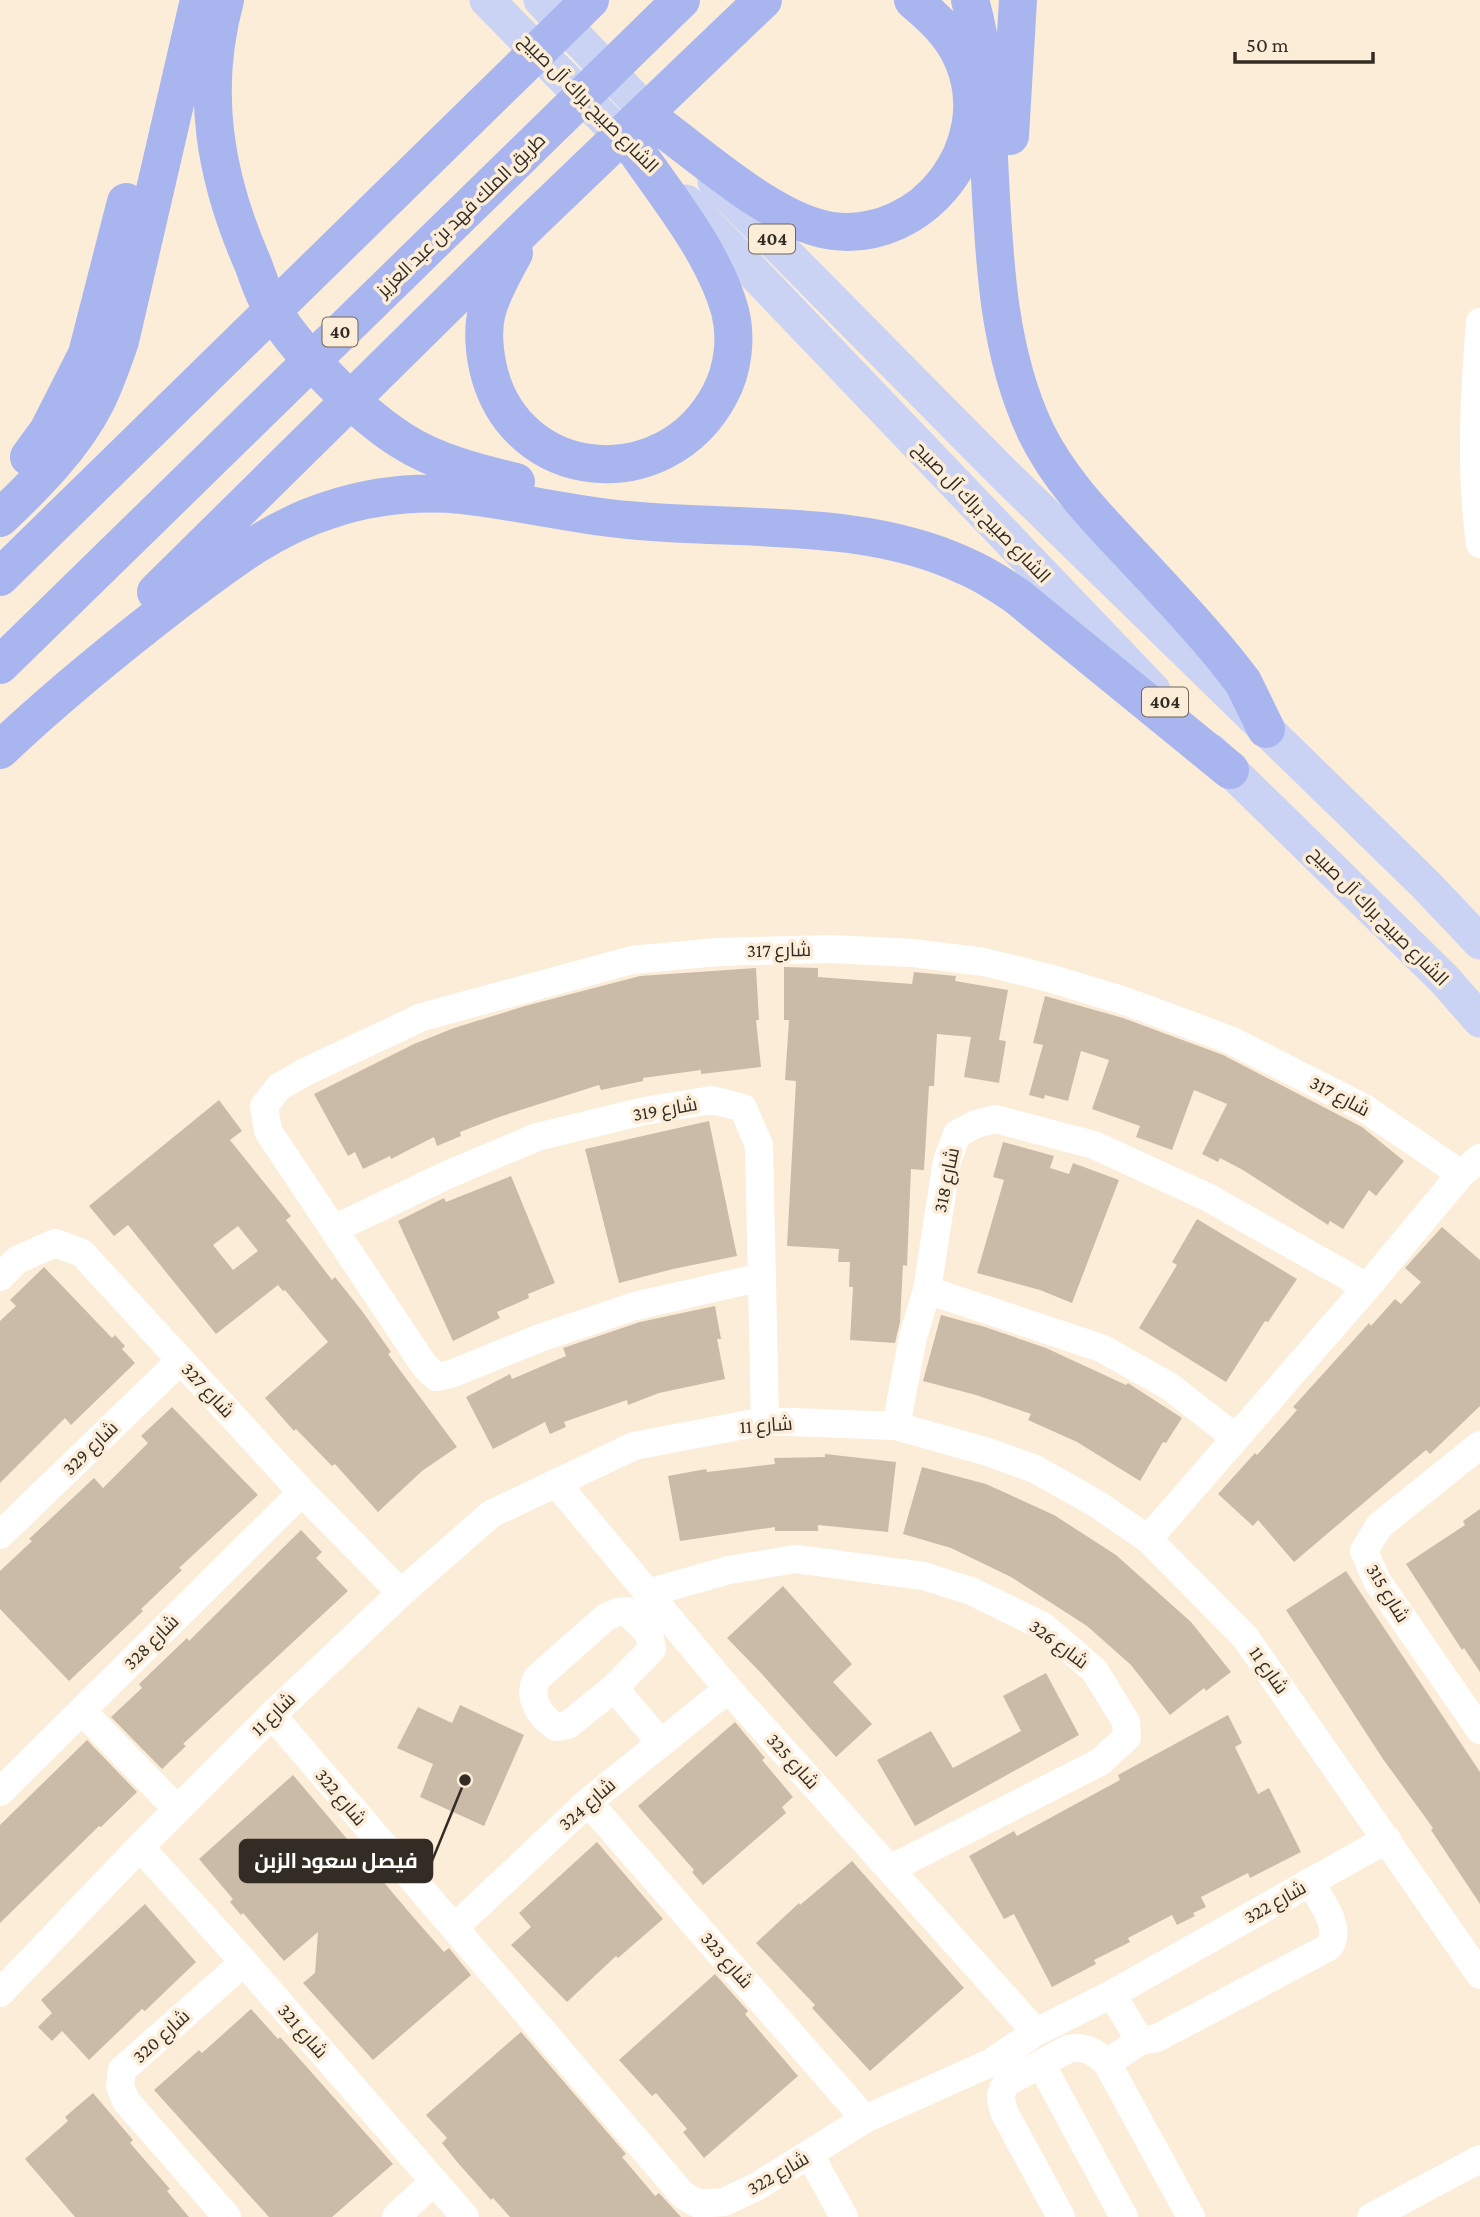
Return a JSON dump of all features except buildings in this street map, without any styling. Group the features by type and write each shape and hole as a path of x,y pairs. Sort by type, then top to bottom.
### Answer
{"highway":[{"path":"0,495 48,431 87,354 179,0"},
{"path":"0,519 56,461 96,402 120,341 199,0"},
{"path":"225,0 214,52 212,89 218,163 239,234 269,304 288,331 362,410 402,441 439,459 478,473 517,482 679,505 793,528 898,543 963,564 1018,597 1230,770"},
{"path":"0,577 590,0"},
{"name":"طريق الملك فهد بن عبد العزيز","path":"0,665 681,0"},
{"path":"54,700 128,620 529,224 754,9 781,0"},
{"path":"642,132 783,214 809,225 845,231 878,227 907,217 922,208 949,178 968,136 971,105 971,90 964,62 951,35 913,0"},
{"path":"970,0 985,71 997,269 1009,348 1020,391 1036,432 1059,471 1086,506 1226,659 1243,682 1266,729"},
{"path":"1009,348 1009,182 1018,0"},
{"path":"529,224 497,285 487,311 484,350 492,386 503,409 518,428 536,443 577,461 610,466 639,461 677,444 705,419 724,386 733,340 730,313 720,282 687,224 642,132"},
{"path":"0,750 54,700 237,556 296,522 361,501 394,496 462,495 631,521 793,528"}],"main road":[{"name":"الشارع صبيح براك آل صبيح","path":"487,0 642,132 1003,474 1425,884 1480,942"},
{"name":"الشارع صبيح براك آل صبيح","path":"541,0 642,132 854,380 1230,770 1376,911 1444,979 1480,1020"}],"street":[{"path":"1480,322 1475,385 1474,464 1480,544"},
{"name":"شارع 317","path":"762,1277 635,1306 540,1338 451,1374 436,1377 424,1365 268,1131 264,1107 279,1087 305,1072 422,1017 632,960 718,952 832,949 913,953 984,962 1128,1002 1230,1040 1470,1166 1148,1539"},
{"name":"شارع 319","path":"334,1229 447,1175 537,1137 644,1111 712,1100 743,1108 759,1145 765,1421"},
{"name":"شارع 318","path":"927,1290 947,1161 957,1134 976,1124 995,1119 1094,1145 1207,1196 1367,1287"},
{"name":"شارع 327","path":"0,1277 17,1260 55,1243 82,1253 302,1492 401,1593"},
{"path":"896,1426 913,1337 927,1290 1101,1348 1169,1385 1236,1438"},
{"name":"شارع 329","path":"0,1535 180,1361"},
{"name":"شارع 11","path":"0,2005 6,1986 272,1715 401,1593 491,1514 634,1446 765,1421 896,1426 988,1452 1035,1469 1097,1504 1148,1539 1245,1637 1480,1975"},
{"name":"شارع 315","path":"1480,1445 1379,1527 1364,1551 1377,1581 1480,1730"},
{"name":"شارع 325","path":"557,1484 728,1689 1036,2032"},
{"name":"شارع 328","path":"0,1792 302,1492"},
{"name":"شارع 326","path":"648,1593 729,1570 796,1559 923,1576 971,1591 1043,1626 1095,1671 1126,1722 1127,1737 1118,1747 1100,1762 890,1869"},
{"path":"614,1688 661,1743"},
{"name":"شارع 324","path":"454,1928 588,1802 728,1689"},
{"path":"82,1711 177,1810"},
{"name":"شارع 322","path":"272,1715 683,2194 699,2204 724,2202 756,2187 865,2119 990,2063 1036,2032 1112,1994 1387,1839"},
{"name":"شارع 323","path":"588,1802 865,2119"},
{"name":"شارع 321","path":"140,1847 244,1962 465,2217"},
{"path":"1107,2063 1140,2041 1157,2038 1329,1947 1333,1941 1333,1926 1310,1882"},
{"name":"شارع 320","path":"227,2217 126,2101 120,2086 122,2070 244,1962"},
{"path":"1112,1994 1140,2041"},
{"path":"1061,2217 1004,2112 999,2097 1009,2082 1068,2049 1079,2047 1091,2049 1107,2063 1191,2217"},
{"path":"1041,2064 1124,2217"},
{"path":"810,2155 844,2217"},
{"path":"1371,2217 1480,2159"},
{"path":"396,2217 434,2182"}],"place":[{"name":"فيصل سعود الزبن","path":"465,1780"}]}
